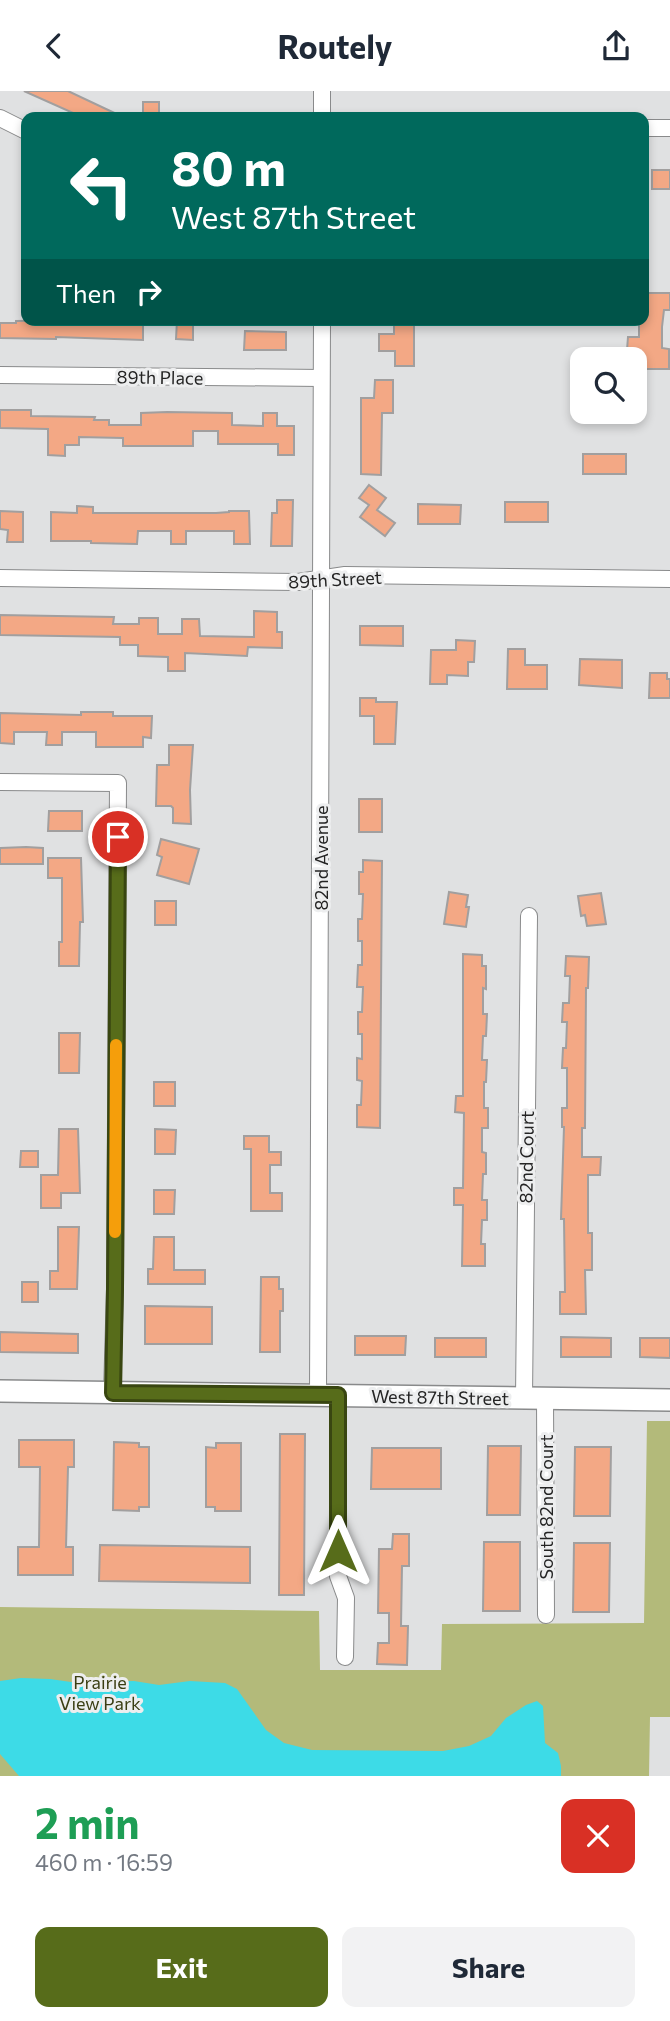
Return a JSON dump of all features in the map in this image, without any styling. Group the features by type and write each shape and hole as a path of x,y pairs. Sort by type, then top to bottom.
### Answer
{"main road":[{"name":"West 87th Street","path":"0,1391 670,1400"}],"street":[{"path":"322,91 322,112"},
{"path":"0,118 21,128"},
{"path":"649,128 670,128"},
{"name":"82nd Avenue","path":"321,326 328,1395 338,1576 346,1598 345,1657"},
{"name":"89th Place","path":"0,375 321,378"},
{"name":"89th Street","path":"0,578 298,582 358,575 670,579"},
{"path":"0,782 118,783 113,1393"},
{"name":"82nd Court","path":"524,1398 529,916"},
{"name":"South 82nd Court","path":"545,1398 546,1615"}],"green space":[{"name":"Prairie View Park","path":"647,1421 670,1421 670,1717 650,1717 649,1776 0,1776 0,1607 319,1611 320,1670 441,1670 442,1624 644,1623"}],"water":[{"path":"21,1678 71,1682 134,1681 159,1685 190,1681 225,1683 237,1689 266,1730 284,1743 312,1750 443,1751 469,1746 491,1736 506,1718 537,1701 543,1706 545,1743 558,1753 561,1776 19,1776 0,1754 0,1681"}],"building":[{"path":"24,91 68,91 112,112 71,112"},
{"path":"143,102 159,102 159,112 143,112"},
{"path":"652,170 670,170 670,189 652,189"},
{"path":"649,293 670,293 670,310 664,310 662,327 662,348 669,349 669,369 647,369 647,347 627,347 628,337 639,337 639,326 649,326"},
{"path":"21,321 21,326 143,326 143,340 0,338 0,323"},
{"path":"177,326 193,326 193,340 176,339"},
{"path":"394,326 414,326 414,366 395,366 395,351 379,351 379,334 394,334"},
{"path":"245,331 286,332 286,350 244,350"},
{"path":"375,380 393,380 393,413 382,413 381,475 361,474 361,398 374,398"},
{"path":"0,410 31,410 31,416 95,417 94,420 109,420 109,425 141,425 141,413 167,412 232,413 232,425 263,426 263,413 277,413 277,426 294,426 294,455 278,455 278,444 218,444 218,431 193,431 193,446 123,446 123,438 79,437 79,445 65,445 65,456 48,455 48,429 0,428"},
{"path":"583,454 626,454 626,474 583,474"},
{"path":"369,485 386,498 377,510 395,523 385,536 360,517 369,505 359,498"},
{"path":"277,500 293,500 292,546 271,546 272,513 277,513"},
{"path":"505,502 548,502 548,522 505,522"},
{"path":"418,504 461,505 460,524 418,524"},
{"path":"77,506 93,507 93,513 249,511 250,544 234,544 234,531 186,531 186,544 171,544 171,531 138,531 137,544 51,541 51,512 77,513"},
{"path":"0,511 23,512 23,542 7,542 8,530 0,529"},
{"path":"254,611 277,612 277,632 282,632 282,648 248,647 247,656 185,653 185,671 168,671 168,657 138,656 138,645 120,645 120,637 0,635 0,615 114,617 113,624 139,624 139,618 158,618 158,634 182,634 182,619 199,619 200,636 254,637"},
{"path":"360,626 403,626 403,646 360,645"},
{"path":"456,640 475,641 474,662 468,662 468,676 447,675 447,684 430,684 431,650 456,650"},
{"path":"508,649 525,649 525,665 547,665 547,689 507,689"},
{"path":"580,659 622,660 622,688 579,685"},
{"path":"650,673 667,673 667,679 670,679 670,698 649,698"},
{"path":"360,698 376,698 376,702 397,702 395,744 374,744 374,716 360,716"},
{"path":"81,712 113,712 113,716 152,716 151,738 143,737 143,747 96,747 96,732 62,732 62,745 46,745 47,732 14,732 14,744 0,743 0,713 81,715"},
{"path":"169,745 193,745 191,824 173,823 171,806 156,806 157,765 169,765"},
{"path":"359,799 382,799 382,832 359,832"},
{"path":"49,811 82,811 82,831 48,831"},
{"path":"161,839 199,849 189,884 157,875 162,857 157,855"},
{"path":"0,848 43,848 43,864 0,864"},
{"path":"48,858 81,858 83,922 80,922 79,966 59,966 59,942 62,942 62,878 48,878"},
{"path":"363,860 382,861 380,1128 357,1127 357,1105 361,1105 362,1081 357,1080 357,1058 362,1059 362,1034 358,1034 358,1012 362,1012 363,987 357,987 358,965 362,965 358,919 362,919 363,894 359,894 359,872 363,872"},
{"path":"449,892 468,895 466,927 444,924"},
{"path":"601,893 606,924 587,926 585,915 581,916 578,896"},
{"path":"155,901 176,901 176,925 155,925"},
{"path":"463,954 482,955 482,966 486,966 483,1014 487,1014 482,1060 487,1060 484,1108 488,1108 488,1128 482,1128 486,1174 483,1174 482,1200 487,1200 487,1220 482,1220 481,1244 485,1244 485,1266 462,1266 463,1205 454,1205 454,1188 463,1188 464,1113 455,1112 456,1096 463,1096"},
{"path":"566,956 589,957 582,1157 601,1157 600,1175 588,1175 588,1233 592,1233 592,1270 585,1270 586,1314 560,1314 560,1292 565,1292 564,1219 561,1219 564,1127 562,1108 567,1108 567,1068 562,1068 567,1022 562,1022 563,1003 569,1003 570,976 565,976"},
{"path":"59,1033 80,1033 79,1073 59,1073"},
{"path":"154,1082 175,1082 175,1106 154,1106"},
{"path":"59,1129 78,1129 80,1193 61,1193 61,1208 41,1208 41,1175 58,1175"},
{"path":"155,1129 176,1130 175,1154 155,1154"},
{"path":"244,1136 269,1136 269,1152 281,1152 281,1165 270,1165 270,1193 282,1193 282,1211 251,1211 251,1149 244,1149"},
{"path":"21,1151 38,1151 38,1167 20,1167"},
{"path":"154,1190 175,1190 174,1214 154,1214"},
{"path":"58,1227 79,1227 77,1289 50,1289 50,1271 58,1271"},
{"path":"154,1237 174,1237 174,1270 205,1270 205,1284 148,1284 148,1269 153,1269"},
{"path":"261,1277 279,1277 279,1289 283,1289 280,1352 260,1352"},
{"path":"22,1282 38,1282 38,1302 22,1302"},
{"path":"145,1306 212,1307 212,1344 145,1344"},
{"path":"0,1332 78,1334 78,1353 0,1352"},
{"path":"355,1336 406,1336 405,1355 355,1355"},
{"path":"561,1337 611,1338 611,1357 561,1357"},
{"path":"435,1338 486,1338 486,1357 435,1357"},
{"path":"640,1338 670,1338 670,1358 640,1357"},
{"path":"280,1434 305,1434 304,1595 279,1595"},
{"path":"19,1440 74,1440 74,1467 68,1467 66,1547 73,1547 73,1575 18,1575 18,1547 39,1547 40,1467 19,1467"},
{"path":"114,1442 139,1443 139,1447 149,1447 149,1507 139,1507 139,1511 113,1510"},
{"path":"216,1443 241,1443 241,1511 215,1511 215,1507 206,1507 206,1447 216,1448"},
{"path":"488,1446 521,1446 520,1515 487,1515"},
{"path":"575,1447 611,1447 610,1516 574,1516"},
{"path":"372,1448 441,1448 441,1489 371,1489"},
{"path":"393,1534 409,1534 409,1566 402,1566 401,1626 408,1626 407,1665 377,1664 378,1643 389,1643 389,1613 378,1613 379,1549 392,1549"},
{"path":"484,1542 520,1542 520,1611 483,1611"},
{"path":"574,1543 610,1543 609,1612 573,1612"},
{"path":"100,1545 250,1547 250,1583 99,1581"}],"slow traffic":[{"path":"115,1232 116,1045"}],"route":[{"path":"118,837 113,1393 338,1395 338,1551"}]}
